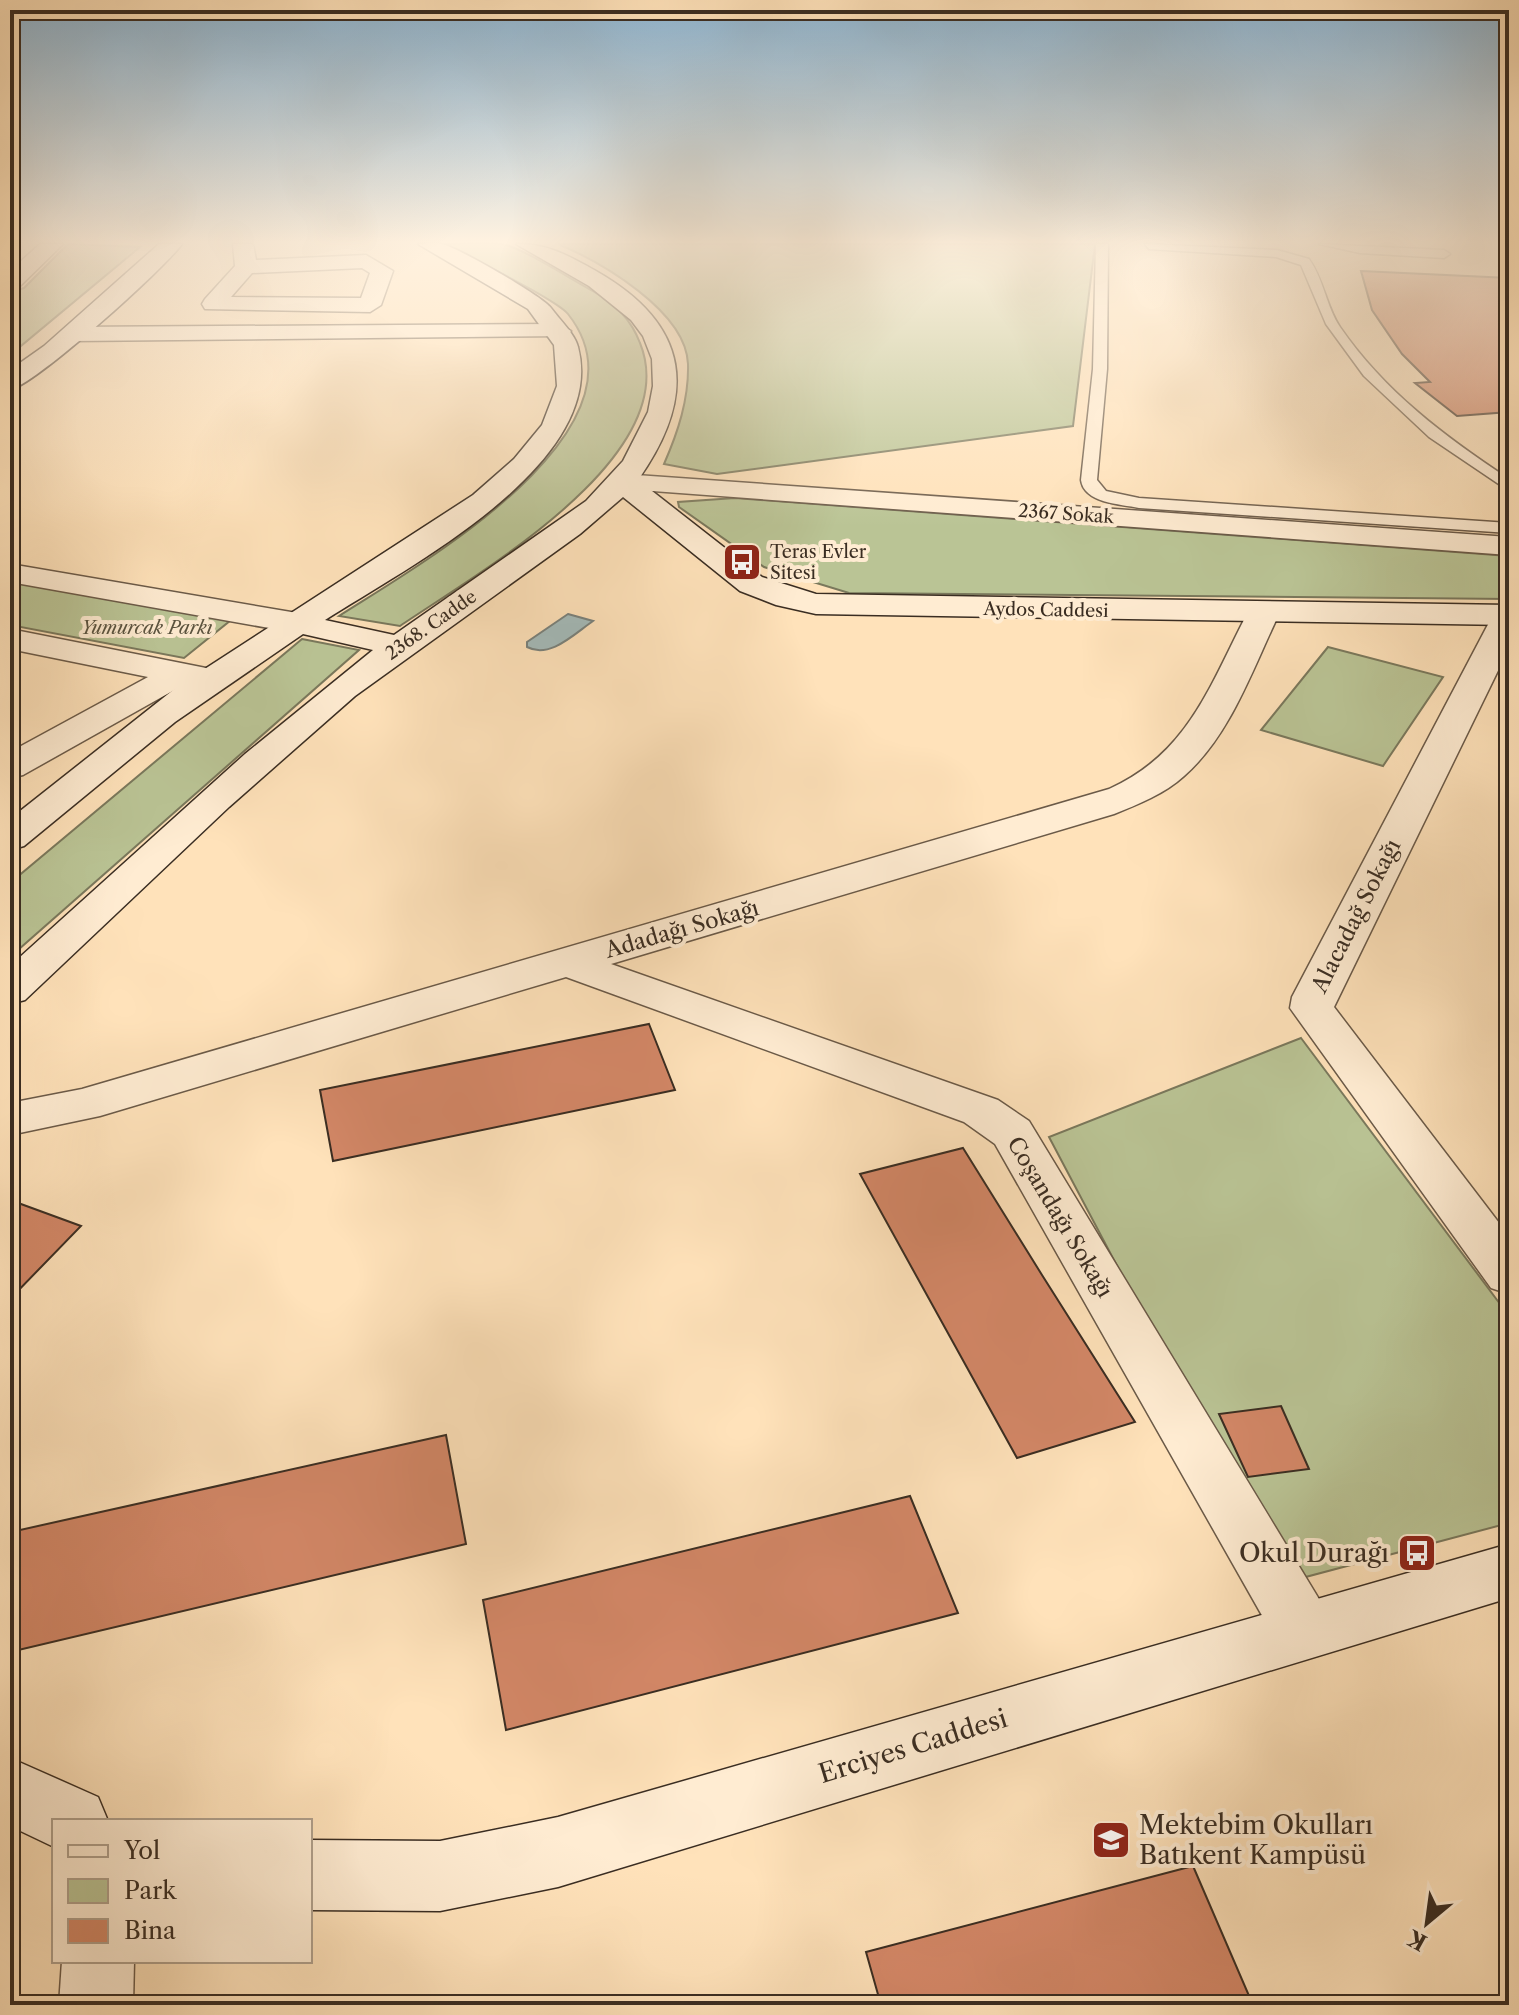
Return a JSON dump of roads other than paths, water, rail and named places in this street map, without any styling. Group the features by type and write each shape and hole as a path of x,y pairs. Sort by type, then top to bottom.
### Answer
{"street":[{"path":"10,382 68,338"},
{"path":"10,767 297,623 474,512 516,473 550,431 568,397 569,366 561,338"},
{"name":"2368. Cadde","path":"10,990 287,737 398,646 560,535 622,482 639,457 662,405 666,366 655,338"},
{"name":"2367 Sokak","path":"622,482 1509,546"},
{"name":"Aydos Caddesi","path":"622,482 751,584 787,598 816,604 1509,615"},
{"path":"10,573 297,623 398,646"},
{"name":"Adadağı Sokağı","path":"10,1119 83,1105 1101,806 1158,779 1182,759 1197,738 1264,612"},
{"name":"Alacadağ Sokağı","path":"1509,615 1314,997 1312,1008 1509,1274"},
{"path":"16,644 196,676"},
{"path":"10,838 196,676"},
{"name":"Coşandağı Sokağı","path":"567,963 1000,1121 1012,1133 1303,1629"},
{"name":"Erciyes Caddesi","path":"312,1875 440,1876 558,1852 1303,1629 1509,1571"},
{"path":"10,1791 70,1819"},
{"path":"96,2005 98,1963"}],"lane":[{"path":"1100,338 1089,480 1090,487 1101,495 1139,503 1509,528"},
{"path":"1343,338 1398,404 1445,445 1509,486"}],"water":[{"path":"568,614 593,621 553,647 536,650 527,647 527,642"}],"place":[{"name":"Teras Evler Sitesi","path":"742,562"},
{"name":"Okul Durağı","path":"1417,1553"},
{"name":"Mektebim Okulları Batıkent Kampüsü","path":"1111,1840"}],"park label":[{"name":"Yumurcak Parkı","path":"147,628"}]}
